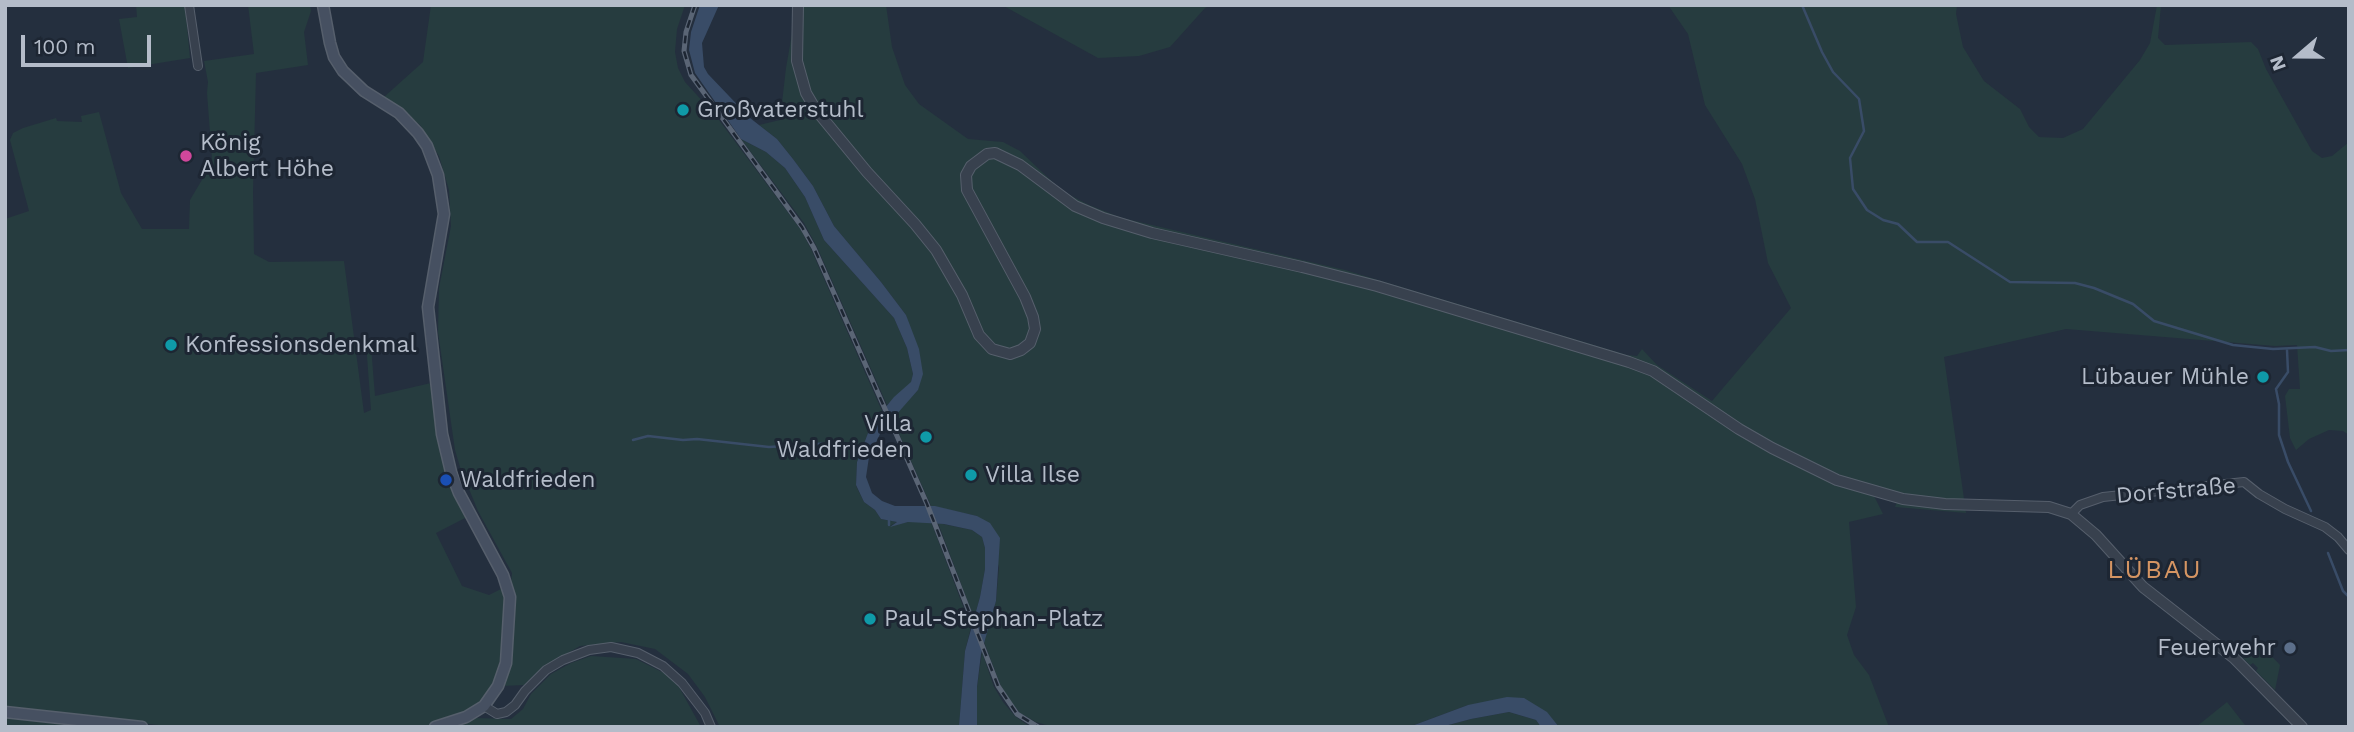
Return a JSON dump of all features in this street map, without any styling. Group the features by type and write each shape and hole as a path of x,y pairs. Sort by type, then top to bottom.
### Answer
{"main road":[{"path":"323,5 334,57 343,71 364,91 399,113 418,133 427,146 438,175 444,214 428,307 442,434 451,472 460,494 508,586 510,610 506,663 498,686 484,706 466,717 435,727"},
{"path":"5,712 142,727"}],"street":[{"path":"189,5 198,66"},
{"name":"Dorfstraße","path":"798,5 797,61 806,93 816,110 867,172 936,250 962,295 984,344 992,349 1010,354 1021,350 1030,343 1035,329 1026,297 967,190 966,175 971,166 987,154 995,153 1020,165 1074,206 1103,218 1152,233 1377,286 1653,371 1740,429 1803,465 1868,491 1945,504 2049,507 2071,514 2096,535 2143,587 2234,658 2301,727"},
{"name":"Dorfstraße","path":"2071,514 2080,505 2104,498 2244,482 2259,494 2325,527 2349,550"},
{"path":"484,706 498,714 506,712 546,670 589,650 611,647 638,653 663,666 682,683 705,713 711,727"}],"green space":[{"path":"136,5 185,5 190,58 128,68 119,19 137,17"},
{"path":"248,5 310,5 311,11 304,32 308,65 256,73 254,254 269,262 344,261 364,413 371,410 366,343 371,346 375,396 431,383 442,454 467,517 436,533 462,586 489,595 503,588 505,596 502,658 493,687 483,700 472,708 424,727 176,727 5,708 5,219 29,211 10,140 13,133 23,128 56,118 57,121 82,122 81,116 99,112 121,193 142,229 189,229 190,200 206,173 213,172 208,82 204,61 254,54"},
{"path":"431,5 685,5 677,29 675,52 678,68 685,82 716,116 801,230 882,411 868,433 857,462 856,486 864,502 875,510 881,519 897,522 890,526 908,522 931,523 971,627 965,651 959,727 720,727 705,697 688,674 655,649 621,642 580,646 542,668 524,685 502,686 512,573 478,511 460,467 455,450 438,332 439,288 451,226 449,190 439,156 420,125 384,97 423,62"},
{"path":"797,5 886,5 892,47 905,85 919,104 968,139 1003,142 1020,151 1062,191 1089,205 1122,218 1345,270 1627,355 1637,356 1642,349 1657,365 1712,401 1791,308 1768,263 1755,199 1742,164 1705,105 1688,34 1668,5 1957,5 1956,14 1963,47 1984,81 2020,109 2029,127 2039,137 2063,138 2083,129 2140,60 2150,43 2157,5 2161,5 2158,38 2165,45 2251,42 2258,49 2266,69 2312,151 2322,158 2332,156 2349,142 2349,435 2343,431 2329,430 2309,439 2296,450 2290,438 2285,396 2289,389 2300,389 2297,345 2275,346 2066,329 1944,357 1966,513 1895,507 1897,502 1874,496 1883,514 1849,522 1856,607 1847,635 1854,655 1869,675 1889,727 1559,727 1546,712 1468,705 1409,727 1053,727 1020,713 1000,684 984,642 996,601 999,567 977,516 931,506 892,418 918,390 906,315 834,226 813,186 793,159 777,139 759,125 780,120"},
{"path":"1002,5 1211,5 1205,8 1170,47 1139,56 1098,58"},
{"path":"741,139 766,152 785,168 805,197 824,240 894,318 907,348 913,374 911,383 887,405 804,223"},
{"path":"938,523 972,530 982,537 985,569 974,618"},
{"path":"2259,643 2280,665 2275,690 2256,671 2258,668 2253,663 2250,665 2241,656"},
{"path":"982,652 994,687 1003,702 1015,716 1030,727 977,727 977,687"},
{"path":"591,656 636,659 666,674 679,687 701,727 452,727 475,718 511,719 523,709 531,694 551,674"},
{"path":"2227,702 2245,725 2243,727 2196,727"},
{"path":"1509,712 1536,720 1541,727 1441,727 1471,719"},
{"path":"5,716 112,727 5,727"}],"water":[{"path":"700,5 719,5 702,43 704,67 708,74 750,118 777,139 793,159 813,186 834,226 906,315 919,349 923,374 918,390 881,432 869,457 866,477 872,493 895,506 935,506 977,516 990,523 1000,538 996,601 981,654 977,687 977,727 959,726 965,651 985,569 982,537 972,530 944,524 908,522 890,527 897,522 881,519 875,510 864,502 856,485 857,462 868,433 880,414 911,382 913,374 907,348 894,318 824,240 805,197 785,168 766,152 741,139 695,73 689,50 691,32"},
{"path":"1507,697 1524,698 1547,712 1559,727 1541,727 1536,720 1509,712 1441,727 1409,727 1468,705"}],"waterway":[{"path":"1802,5 1833,72 1859,99 1864,131 1850,158 1853,189 1867,210 1883,220 1898,224 1917,242 1948,242 2010,282 2075,283 2094,288 2133,304 2154,321 2233,345 2273,349 2315,347 2331,351 2349,350"},
{"path":"2287,350 2288,372 2276,389 2279,435 2288,462 2311,511"},
{"path":"633,440 648,436 769,447 833,443 862,451"},
{"path":"889,517 889,525"},
{"path":"2328,553 2343,591 2349,597"}],"railway":[{"path":"695,5 686,32 684,51 691,75 802,227 814,248 927,504 998,686 1017,714 1038,727"}],"place":[{"name":"Großvaterstuhl","path":"683,110"},
{"name":"König Albert Höhe","path":"186,156"},
{"name":"Konfessionsdenkmal","path":"171,345"},
{"name":"Lübauer Mühle","path":"2263,377"},
{"name":"Villa Waldfrieden","path":"926,437"},
{"name":"Villa Ilse","path":"971,475"},
{"name":"Waldfrieden","path":"446,480"},
{"name":"Paul-Stephan-Platz","path":"870,619"},
{"name":"Feuerwehr","path":"2290,648"}],"district":[{"name":"LÜBAU","path":"2155,570"}]}
